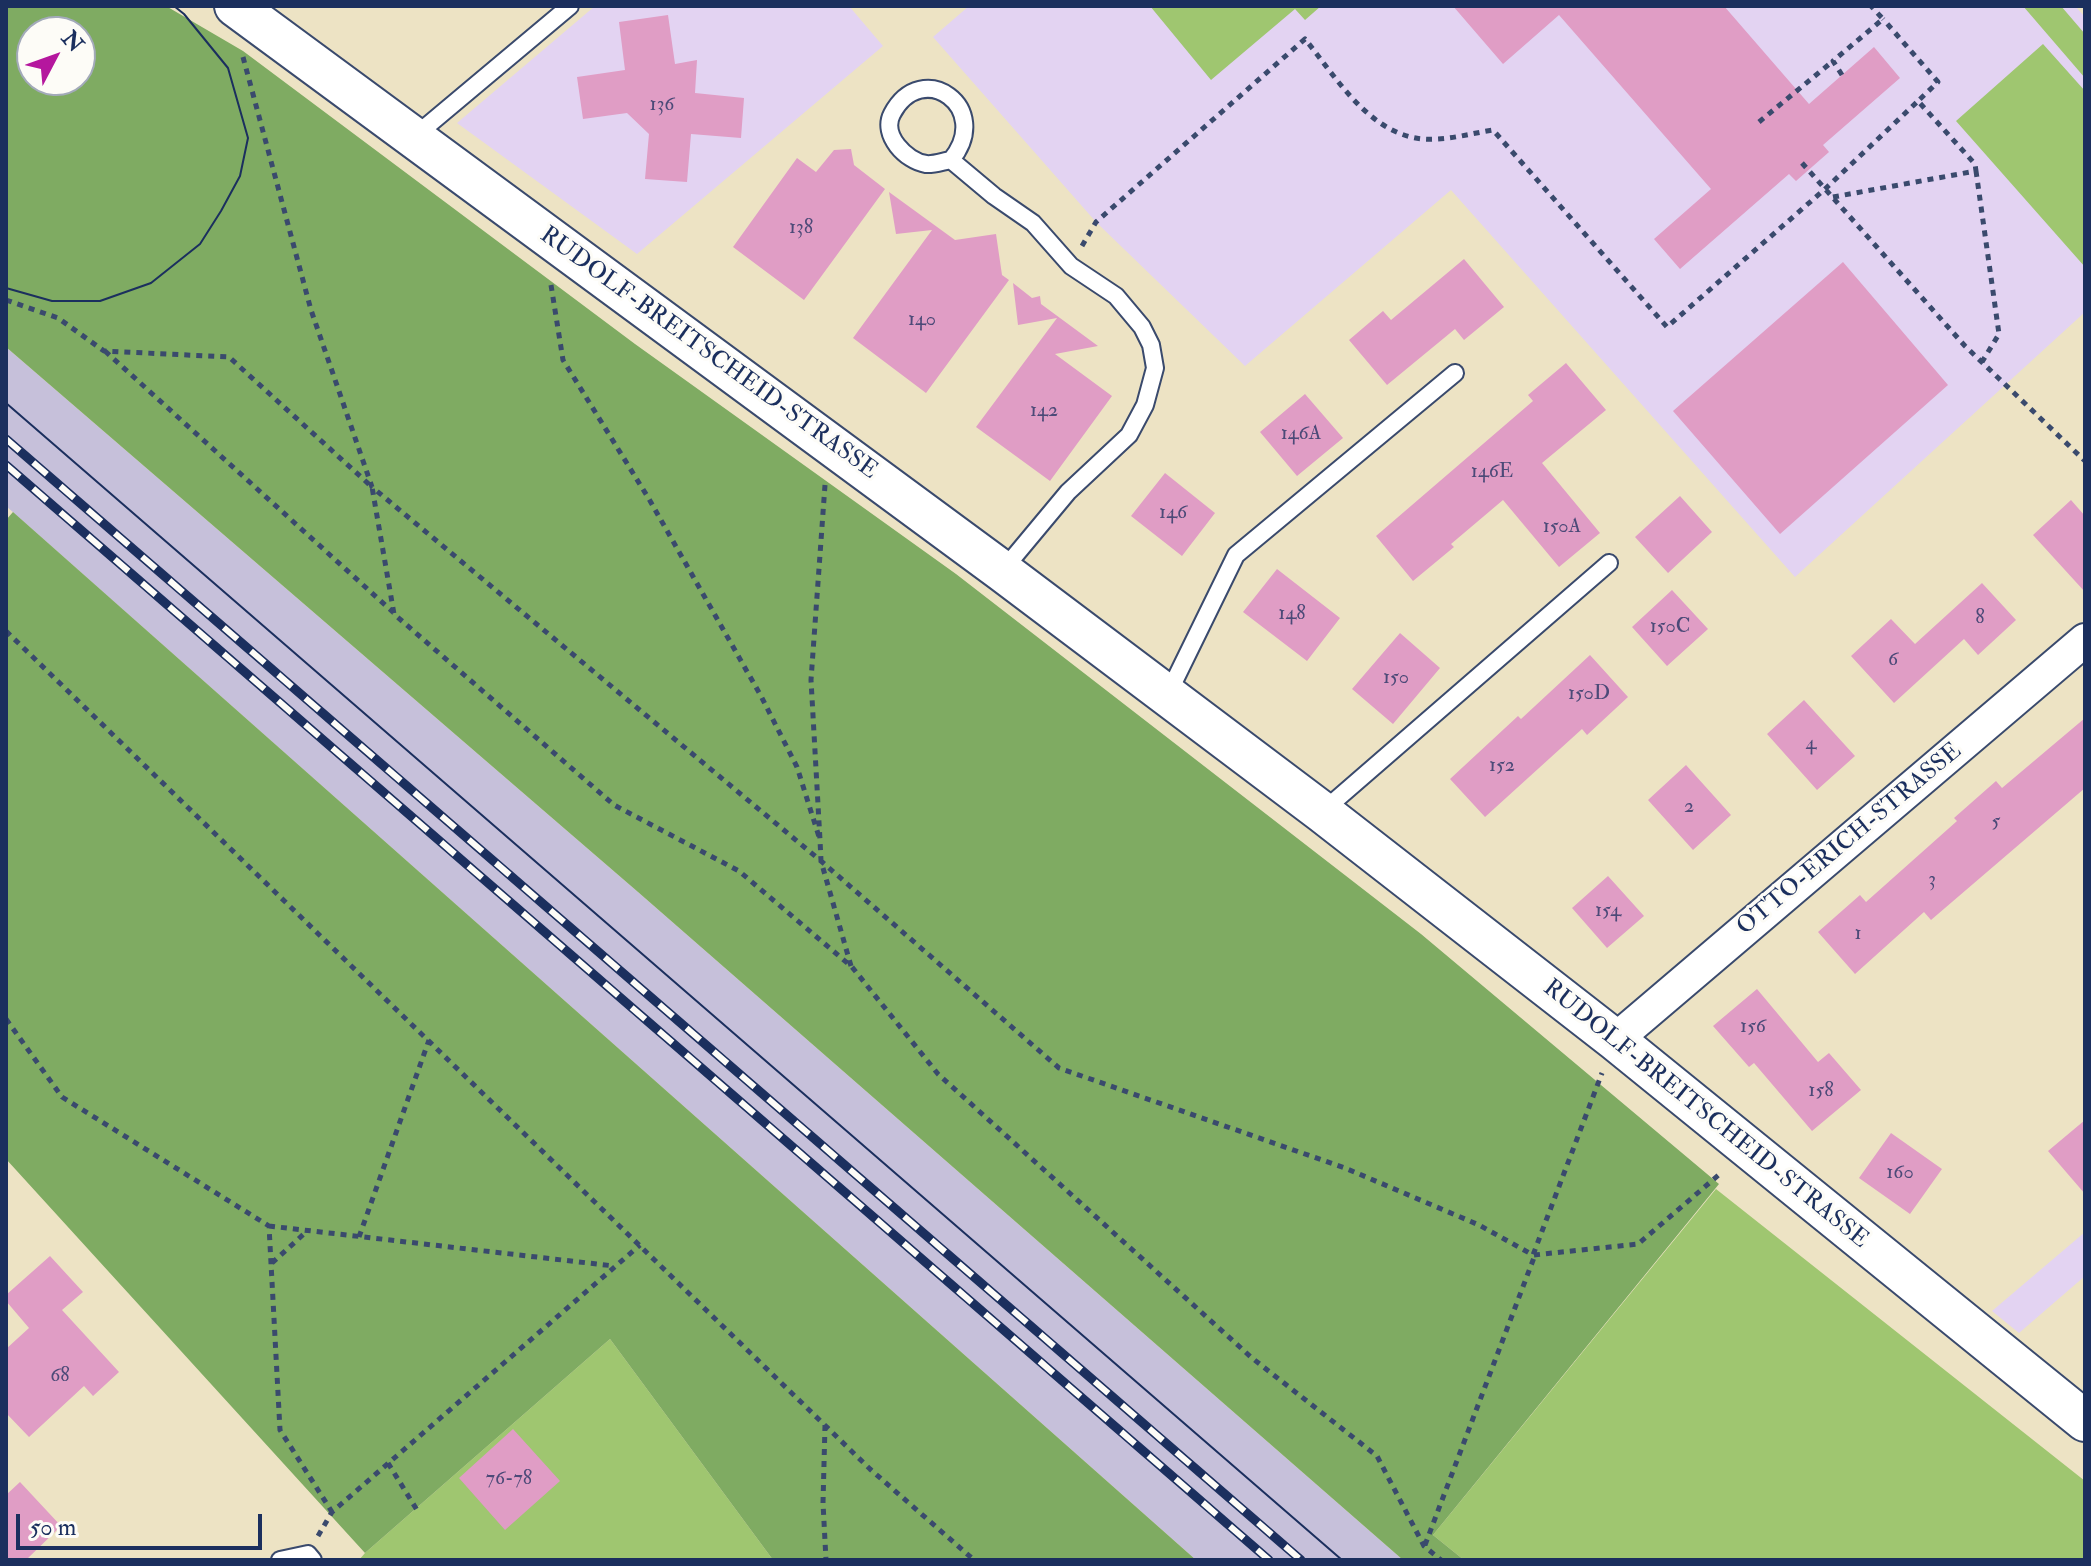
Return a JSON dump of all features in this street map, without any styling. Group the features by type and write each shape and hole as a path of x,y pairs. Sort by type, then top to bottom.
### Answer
{"street":[{"name":"RUDOLF-BREITSCHEID-STRASSE","path":"235,6 1002,571 1322,812 1615,1040 2085,1421"},
{"name":"OTTO-ERICH-STRASSE","path":"1615,1040 2085,640"}],"lane":[{"path":"415,136 570,6"},
{"path":"951,160 962,147 966,128 961,108 944,92 927,88 912,91 889,118 892,138 904,154 926,164 951,160 1033,223 1071,266 1116,296 1142,327 1151,345 1155,368 1145,405 1129,435 1068,492 1002,571"},
{"path":"1168,696 1236,555 1455,373"},
{"path":"1322,812 1609,563"},
{"path":"280,1560 308,1554 313,1560"}],"path":[{"path":"1071,266 1096,222 1305,39 1366,113 1402,136 1435,139 1493,130 1667,327 1825,189 1938,82 1871,6"},
{"path":"1759,122 1883,19"},
{"path":"241,49 311,310 372,487 394,614"},
{"path":"1833,61 1842,75"},
{"path":"1918,101 1975,164 1999,334 1982,362"},
{"path":"1802,163 1982,362 2085,461"},
{"path":"1832,197 1976,171"},
{"path":"542,233 563,360 649,499 761,696 797,767 820,840"},
{"path":"6,300 58,318 104,351 394,614 614,805 739,871 852,967 949,1084 1252,1358 1377,1456 1424,1546 1441,1560"},
{"path":"104,351 229,357 372,487 821,861 1059,1068 1345,1168 1479,1225 1534,1255 1638,1244 1749,1150"},
{"path":"827,443 811,680 821,861 852,967"},
{"path":"6,631 870,1469 974,1560"},
{"path":"6,1019 62,1097 269,1226 615,1266"},
{"path":"359,1237 429,1040"},
{"path":"1424,1546 1615,1040"},
{"path":"269,1226 280,1430 332,1512 640,1245"},
{"path":"271,1264 306,1231"},
{"path":"825,1424 823,1503 826,1560"},
{"path":"388,1463 417,1510"}],"shaded area":[{"path":"595,6 849,6 883,46 637,254 457,123"},
{"path":"969,6 2075,6 2085,17 2085,312 1795,577 1451,190 1245,366 1096,222 933,37"},
{"path":"6,347 638,892 1403,1560 1196,1560 6,506"},
{"path":"2085,1232 2085,1276 2019,1333 1992,1311"}],"green space":[{"path":"6,6 166,6 243,51 635,344 956,574 1421,934 1719,1184 1433,1535 1464,1560 1403,1560 638,892 6,347"},
{"path":"1150,6 1321,6 1305,20 1295,9 1211,80"},
{"path":"2023,6 2061,6 2085,34 2085,78"},
{"path":"2043,44 2085,91 2085,267 1956,121"},
{"path":"13,512 1196,1560 773,1560 610,1339 365,1553 6,1159 6,520"},
{"path":"1716,1189 2085,1481 2085,1560 1464,1560 1433,1535"},
{"path":"610,1339 773,1560 359,1560 365,1553"}],"building":[{"path":"1453,6 1724,6 1809,104 1874,47 1900,78 1823,145 1829,152 1796,181 1789,174 1680,269 1654,239 1711,189 1559,15 1503,64"},
{"path":"668,15 675,64 697,60 695,93 744,98 741,138 691,134 687,182 645,179 649,134 627,113 583,119 577,77 625,70 619,22"},
{"path":"851,149 854,165 885,189 804,300 733,247 797,158 816,172 834,150"},
{"path":"889,192 955,240 996,234 1002,275 1009,280 926,393 853,338 932,230 896,234"},
{"path":"1464,259 1504,307 1464,340 1455,329 1387,385 1349,340 1383,311 1391,320"},
{"path":"1843,262 1948,385 1780,534 1673,411"},
{"path":"1013,283 1032,298 1040,296 1041,304 1098,346 1055,354 1112,396 1050,481 976,427 1057,318 1018,325"},
{"path":"1566,363 1606,410 1542,463 1600,533 1559,567 1503,500 1413,581 1376,536 1533,401 1528,395"},
{"path":"1305,394 1343,438 1297,476 1260,432"},
{"path":"1165,473 1215,513 1182,556 1131,516"},
{"path":"1680,496 1712,532 1668,573 1635,537"},
{"path":"2071,500 2085,516 2085,592 2033,535"},
{"path":"1277,569 1340,618 1307,661 1243,612"},
{"path":"1982,583 2016,620 1978,655 1964,639 1894,703 1851,656 1891,619 1915,644"},
{"path":"1672,590 1708,629 1667,666 1632,627"},
{"path":"1400,633 1440,668 1393,724 1352,689"},
{"path":"1590,655 1628,697 1587,735 1582,729 1485,817 1450,779"},
{"path":"1804,700 1855,756 1817,790 1767,734"},
{"path":"2085,718 2085,788 1931,920 1924,912 1855,974 1818,932 1860,895 1866,902 1957,821 1954,818 1996,781 2002,788"},
{"path":"1686,765 1731,815 1693,850 1648,800"},
{"path":"1608,876 1644,916 1607,948 1572,908"},
{"path":"1757,989 1818,1062 1829,1053 1861,1090 1812,1131 1754,1063 1749,1067 1713,1026"},
{"path":"2085,1120 2085,1194 2048,1151"},
{"path":"1891,1133 1942,1169 1910,1214 1859,1178"},
{"path":"50,1256 83,1292 62,1310 119,1372 93,1396 84,1386 29,1437 6,1413 6,1349 29,1328 6,1301 6,1295"},
{"path":"513,1429 560,1481 505,1530 459,1478"},
{"path":"20,1482 61,1526 26,1560 6,1560 6,1495"}],"tram line":[{"path":"6,288 52,301 100,301 151,283 200,244 221,211 240,176 248,138 228,68 174,6"},
{"path":"6,403 1342,1560"}],"railway":[{"path":"6,439 1301,1560"},
{"path":"6,465 1269,1560"}]}
